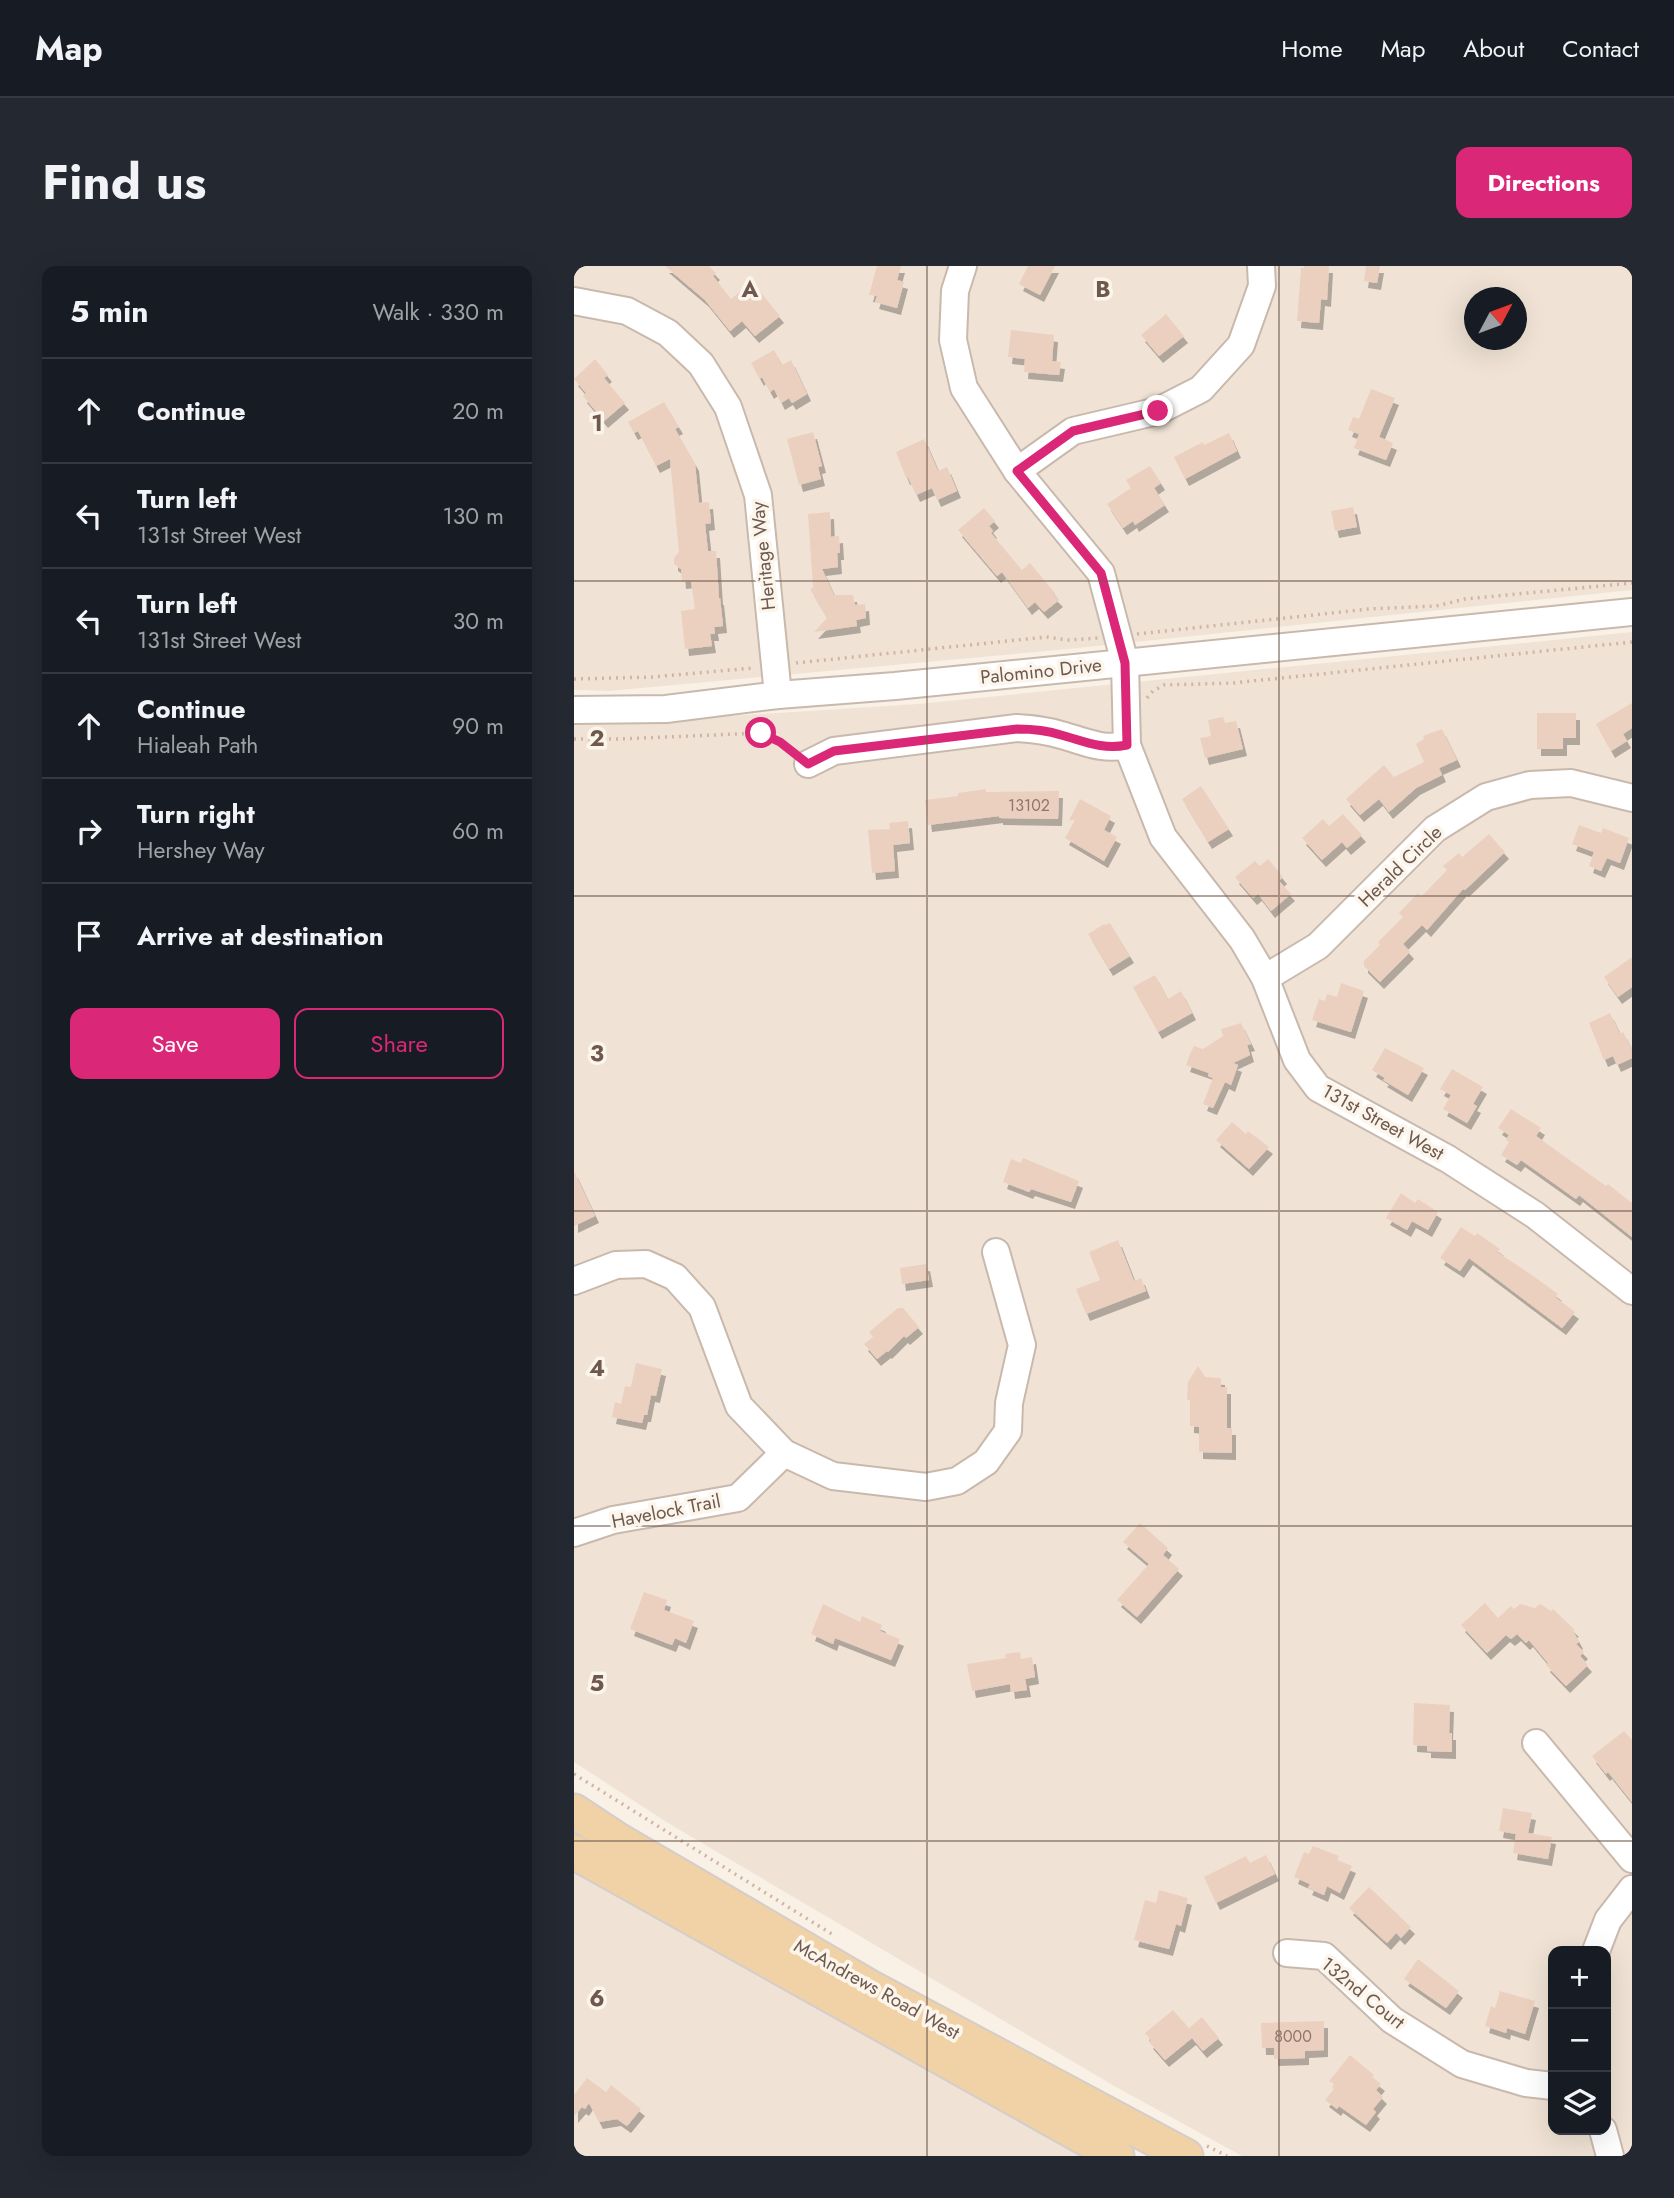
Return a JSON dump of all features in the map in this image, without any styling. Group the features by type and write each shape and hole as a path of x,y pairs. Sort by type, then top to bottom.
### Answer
{"main road":[{"name":"McAndrews Road West","path":"574,1811 618,1840 868,1986 1194,2149"},
{"name":"McAndrews Road West","path":"574,1852 1117,2156"}],"street":[{"name":"131st Street West","path":"963,266 954,291 953,341 964,388 1017,471 1101,573 1125,663 1127,745 1163,837 1242,939 1265,978 1297,1060 1318,1088 1448,1159 1535,1215 1632,1291"},
{"path":"1017,471 1073,431 1158,411 1201,389 1241,345 1262,286 1261,266"},
{"name":"Heritage Way","path":"574,301 627,311 668,333 701,364 728,407 758,495 778,695"},
{"name":"Palomino Drive","path":"574,710 666,709 778,695 909,685 1632,612"},
{"path":"808,764 834,751 1017,729 1041,730 1091,746 1114,748 1127,745"},
{"name":"Herald Circle","path":"1265,978 1318,946 1435,829 1486,797 1530,785 1571,783 1632,798"},
{"path":"574,1281 616,1265 646,1264 675,1277 702,1307 739,1406 784,1453 833,1476 926,1487 957,1481 986,1462 1008,1431 1009,1403 1023,1345 996,1252"},
{"name":"Havelock Trail","path":"574,1533 613,1520 738,1498 784,1453"},
{"path":"1536,1743 1632,1859"},
{"path":"1598,1946 1608,1920 1632,1889"},
{"name":"132nd Court","path":"1287,1953 1324,1956 1392,2020 1462,2064 1526,2083 1548,2085"},
{"path":"1604,2135 1610,2156"}],"path":[{"path":"1128,717 1153,691 1164,685 1233,683 1632,642"},
{"path":"574,739 761,733 780,742 808,764"},
{"path":"574,1774 838,1937"},
{"path":"1194,2149 1227,2156"}],"shaded area":[{"path":"574,266 1632,266 1632,590 1058,650 609,691 574,690"},
{"path":"1632,632 1632,2156 1242,2156 1116,2087 668,1823 574,1762 574,721 730,716 918,704"},
{"path":"574,1840 1118,2156 574,2156"}],"building":[{"path":"665,266 709,266 716,273 713,276 731,299 752,282 780,316 755,336 742,321 730,331 705,300"},
{"path":"877,266 901,266 897,280 904,282 897,308 875,302 877,296 869,295"},
{"path":"1028,266 1055,266 1040,295 1019,284"},
{"path":"1329,266 1327,300 1321,299 1319,323 1297,321 1301,268"},
{"path":"1366,266 1380,266 1377,283 1364,281"},
{"path":"1166,314 1184,336 1159,356 1141,335"},
{"path":"1011,330 1054,335 1052,361 1061,362 1059,375 1024,372 1025,359 1008,357"},
{"path":"774,350 782,365 791,360 807,394 792,403 789,398 781,403 774,389 770,392 751,363"},
{"path":"595,359 608,375 604,378 625,403 604,421 583,396 586,393 574,379"},
{"path":"1371,389 1395,398 1379,437 1393,443 1386,460 1354,448 1359,434 1348,430 1353,417 1359,419"},
{"path":"664,402 679,427 675,429 695,464 699,503 709,502 711,523 705,524 708,551 716,551 723,626 714,627 715,634 710,634 712,646 685,649 681,611 695,609 691,581 682,582 681,569 674,564 674,558 679,552 670,459 656,466 638,431 634,433 628,422"},
{"path":"813,432 822,466 818,467 821,479 799,485 787,439"},
{"path":"1229,433 1237,451 1185,479 1174,457 1203,442 1204,445"},
{"path":"924,439 938,471 947,467 957,491 937,500 932,488 916,495 896,452"},
{"path":"1150,466 1161,483 1154,488 1165,505 1135,525 1133,521 1123,528 1107,504 1131,488 1126,480"},
{"path":"1353,507 1357,527 1335,531 1331,511"},
{"path":"984,508 995,521 989,526 993,531 991,533 1022,570 1030,563 1055,593 1053,594 1059,600 1044,612 1035,602 1028,608 1002,572 997,576 958,530"},
{"path":"830,512 831,537 839,536 840,553 837,553 838,567 822,569 834,595 853,595 855,605 865,604 866,618 856,620 857,626 814,632 827,618 810,589 813,588 808,514"},
{"path":"1632,703 1632,728 1623,734 1627,741 1611,751 1596,724"},
{"path":"1537,713 1576,713 1576,738 1563,738 1563,749 1537,749"},
{"path":"1223,717 1225,723 1236,721 1243,749 1205,758 1200,738 1211,736 1208,720"},
{"path":"1442,729 1457,760 1439,768 1442,775 1416,788 1389,812 1379,799 1360,815 1346,799 1384,765 1394,777 1424,762 1416,744 1424,739 1423,736"},
{"path":"1201,786 1229,829 1208,842 1182,799"},
{"path":"986,789 986,792 1059,791 1058,819 999,816 928,825 925,800"},
{"path":"1080,799 1111,816 1104,830 1117,837 1104,861 1065,838 1075,820 1069,820"},
{"path":"1343,814 1362,835 1347,848 1342,842 1322,860 1302,838 1323,819 1329,826"},
{"path":"908,821 910,843 893,845 895,871 872,873 868,830 890,829 889,823"},
{"path":"1579,825 1601,833 1603,828 1629,838 1620,863 1607,858 1601,871 1589,866 1594,852 1572,844"},
{"path":"1489,834 1505,852 1463,889 1427,930 1422,925 1403,944 1410,952 1380,982 1364,966 1364,961 1380,945 1378,942 1403,917 1399,913 1418,893 1421,897 1447,870 1443,866 1459,853 1462,857"},
{"path":"1268,859 1283,877 1279,881 1291,894 1271,911 1258,894 1253,898 1235,877 1255,861 1260,866"},
{"path":"1110,923 1130,956 1109,969 1088,934"},
{"path":"1632,957 1632,987 1618,997 1604,977"},
{"path":"1155,975 1168,999 1181,991 1192,1013 1158,1032 1133,987"},
{"path":"1341,983 1364,991 1351,1032 1312,1020 1319,999 1325,1001 1327,994 1337,997"},
{"path":"1610,1013 1620,1034 1623,1032 1632,1050 1632,1058 1617,1065 1613,1056 1604,1060 1589,1023"},
{"path":"1241,1023 1251,1044 1247,1045 1250,1055 1233,1063 1238,1065 1231,1085 1225,1082 1213,1108 1203,1104 1213,1078 1208,1076 1209,1073 1186,1065 1194,1046 1203,1049 1223,1036 1221,1029"},
{"path":"1385,1048 1424,1068 1408,1095 1372,1070"},
{"path":"1452,1069 1483,1087 1473,1104 1477,1106 1467,1123 1443,1109 1451,1095 1440,1089"},
{"path":"1511,1109 1541,1128 1536,1136 1632,1203 1632,1237 1579,1195 1576,1199 1521,1160 1517,1165 1501,1155 1509,1142 1506,1140 1509,1135 1498,1128"},
{"path":"1232,1122 1246,1134 1248,1131 1269,1147 1249,1169 1216,1140"},
{"path":"1023,1158 1079,1181 1071,1202 1031,1189 1029,1192 1003,1182 1011,1159 1021,1163"},
{"path":"574,1171 595,1216 574,1226"},
{"path":"1401,1193 1415,1203 1418,1199 1438,1212 1428,1230 1412,1221 1407,1230 1386,1218"},
{"path":"1461,1227 1475,1236 1477,1233 1500,1249 1497,1252 1558,1294 1555,1297 1575,1312 1562,1328 1469,1258 1460,1271 1440,1258"},
{"path":"1118,1240 1134,1281 1141,1278 1146,1291 1086,1314 1076,1289 1100,1280 1089,1252"},
{"path":"926,1264 929,1280 902,1284 900,1268"},
{"path":"898,1308 903,1308 919,1327 877,1359 864,1344 873,1337 869,1332"},
{"path":"636,1363 662,1369 656,1396 651,1395 647,1415 644,1415 642,1423 612,1417 615,1402 621,1404 625,1386 631,1387"},
{"path":"1198,1366 1205,1377 1221,1378 1221,1387 1227,1387 1227,1428 1232,1428 1232,1453 1199,1452 1199,1427 1190,1426 1190,1400 1187,1400 1188,1382"},
{"path":"1140,1523 1168,1548 1163,1555 1179,1569 1137,1617 1117,1600 1149,1564 1123,1542"},
{"path":"644,1592 667,1600 664,1610 694,1621 686,1643 675,1638 672,1645 630,1629"},
{"path":"1485,1603 1498,1618 1511,1606 1514,1609 1520,1604 1535,1608 1540,1604 1551,1611 1553,1609 1575,1630 1573,1631 1579,1642 1576,1644 1584,1652 1580,1656 1588,1665 1566,1686 1546,1665 1548,1663 1529,1640 1526,1643 1517,1634 1511,1639 1506,1635 1487,1653 1461,1625"},
{"path":"823,1604 860,1622 862,1616 882,1625 880,1631 900,1639 891,1660 835,1638 833,1644 811,1634"},
{"path":"1020,1652 1021,1659 1032,1657 1035,1677 1025,1679 1027,1690 1011,1692 1010,1684 972,1691 967,1664 1006,1658 1005,1654"},
{"path":"1414,1703 1450,1705 1449,1733 1452,1733 1452,1752 1427,1751 1427,1746 1413,1745"},
{"path":"1624,1731 1632,1740 1632,1802 1592,1756"},
{"path":"1503,1808 1532,1813 1528,1833 1552,1837 1548,1859 1513,1853 1516,1834 1499,1831"},
{"path":"1313,1846 1339,1856 1337,1860 1352,1866 1340,1893 1327,1886 1324,1895 1308,1888 1310,1884 1294,1877 1304,1852 1309,1854"},
{"path":"1266,1855 1275,1874 1216,1903 1204,1877 1246,1856 1250,1863"},
{"path":"1369,1887 1411,1927 1401,1938 1396,1933 1387,1943 1349,1908"},
{"path":"1159,1890 1188,1898 1181,1926 1176,1924 1169,1949 1134,1940 1145,1900 1156,1903"},
{"path":"1418,1959 1459,1991 1446,2008 1404,1979"},
{"path":"1500,1991 1535,2001 1525,2034 1507,2028 1506,2033 1485,2026 1491,2006 1495,2008"},
{"path":"1173,2010 1189,2028 1202,2017 1219,2038 1203,2051 1192,2038 1165,2060 1149,2042 1151,2040 1145,2033"},
{"path":"1324,2021 1324,2050 1305,2051 1305,2058 1274,2059 1274,2048 1262,2048 1261,2023"},
{"path":"1350,2055 1381,2084 1376,2090 1383,2097 1373,2109 1376,2112 1366,2125 1339,2106 1337,2109 1325,2100 1334,2089 1334,2084 1329,2081"},
{"path":"587,2078 606,2092 611,2085 641,2109 627,2126 617,2119 599,2122 589,2103 574,2116 574,2095"}],"route":[{"path":"761,733 780,742 808,764 834,751 1017,729 1041,730 1063,735 1091,746 1114,748 1127,745 1125,663 1101,573 1017,471 1073,431 1158,411"}]}
